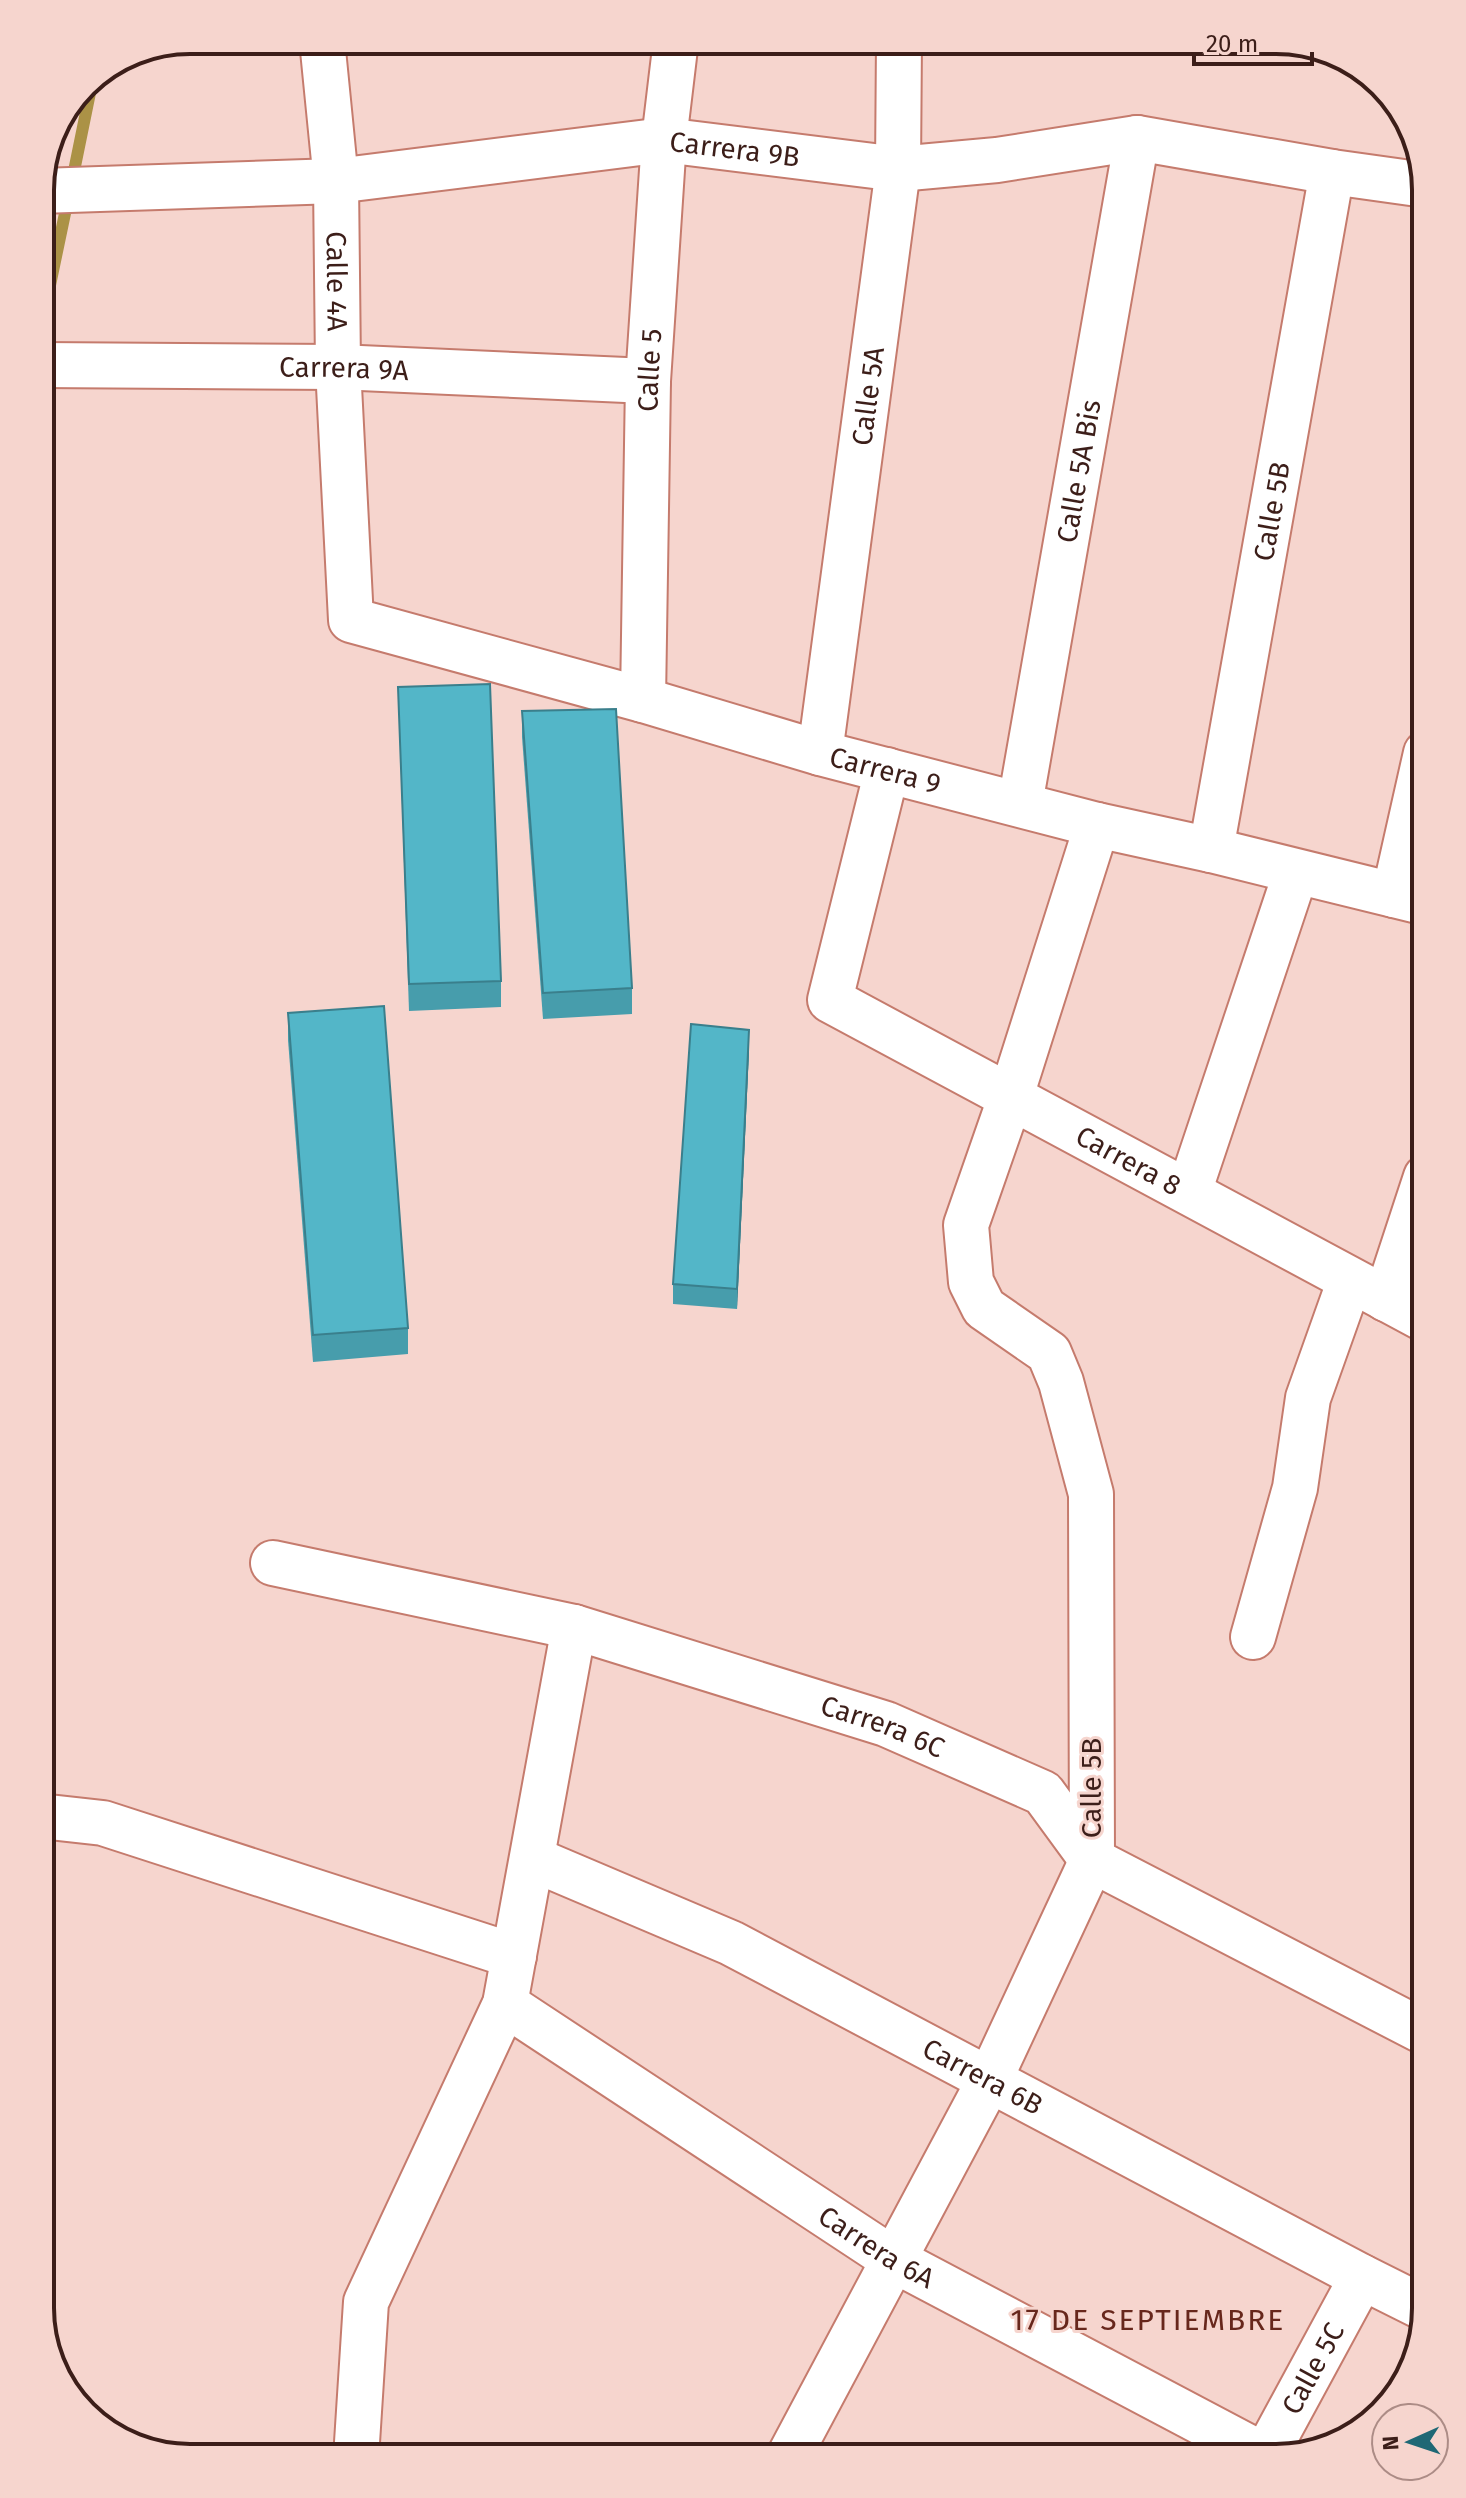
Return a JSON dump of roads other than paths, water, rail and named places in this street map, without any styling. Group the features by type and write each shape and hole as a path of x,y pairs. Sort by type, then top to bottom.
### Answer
{"street":[{"name":"Calle 4A","path":"323,54 336,181 338,367 351,620"},
{"name":"Calle 5","path":"643,700 648,381 664,140 674,54"},
{"name":"Calle 5A","path":"820,753 898,169 899,54"},
{"name":"Carrera 9B","path":"54,192 336,181 664,140 898,169 997,160 1137,138 1411,183"},
{"name":"Calle 5A Bis","path":"1020,804 1137,138"},
{"name":"Calle 5B","path":"1211,850 1332,172"},
{"name":"Carrera 9A","path":"54,365 338,367 648,381"},
{"name":"Carrera 9","path":"351,620 643,700 820,753 1097,825 1410,899"},
{"name":"Carrera 8","path":"887,770 830,1000 1412,1313"},
{"path":"1011,1096 1097,825"},
{"path":"1189,1192 1296,872"},
{"name":"Calle 5B","path":"799,2444 990,2079 1092,1860 1091,1494 1061,1382 1049,1353 984,1308 971,1282 966,1225 1011,1096"},
{"path":"1253,1637 1295,1488 1308,1398 1412,1204"},
{"name":"Carrera 6C","path":"273,1563 574,1627 886,1724 1043,1793 1092,1860 1412,2026"},
{"path":"357,2444 366,2302 505,2004 574,1627"},
{"path":"54,1818 103,1823 514,1956"},
{"name":"Carrera 6B","path":"533,1859 731,1943 1412,2302"},
{"name":"Carrera 6A","path":"505,2004 894,2260 1241,2444"},
{"name":"Calle 5C","path":"1273,2444 1362,2277"}],"waterway":[{"path":"72,181 88,101"},
{"path":"54,266 68,199"}],"district":[{"name":"17 DE SEPTIEMBRE","path":"1148,2320"}]}
